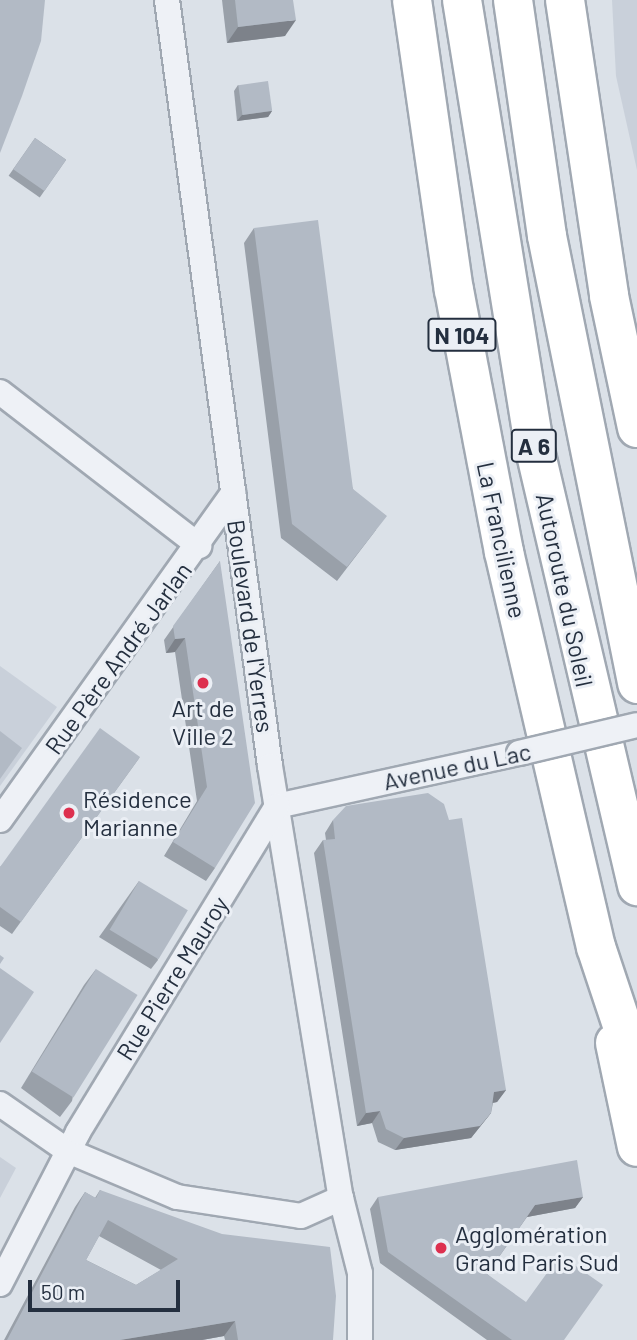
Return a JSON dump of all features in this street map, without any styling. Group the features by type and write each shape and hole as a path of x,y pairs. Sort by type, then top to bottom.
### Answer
{"highway":[{"name":"La Francilienne","path":"412,0 479,428 596,947 637,1069"},
{"name":"Autoroute du Soleil","path":"462,0 535,450 637,886"},
{"name":"Autoroute du Soleil","path":"513,0 547,236 637,684"},
{"path":"565,0 609,296 637,428"},
{"path":"596,947 637,1147"}],"street":[{"name":"Boulevard de l'Yerres","path":"167,0 277,806 341,1198 351,1249 360,1273 360,1340"},
{"path":"0,392 199,547"},
{"name":"Rue Père André Jarlan","path":"0,820 199,547 233,493"},
{"name":"Avenue du Lac","path":"277,806 637,724"},
{"name":"Rue Pierre Mauroy","path":"0,1284 68,1151 277,806"},
{"path":"0,1104 68,1151 217,1207 301,1216 341,1198"},
{"name":"Boulevard de l'Yerres","path":"344,1340 343,1273 351,1249"}],"shaded area":[{"path":"612,0 637,0 637,170 616,76"},
{"path":"0,666 57,707 0,786"},
{"path":"0,1157 16,1168 0,1198"}],"building":[{"path":"0,0 45,0 41,41 0,153"},
{"path":"235,0 293,0 296,20 238,27"},
{"path":"268,81 272,111 242,115 238,85"},
{"path":"35,138 66,160 44,191 13,169"},
{"path":"318,220 353,489 387,516 347,567 292,524 254,228"},
{"path":"220,561 255,803 215,868 173,842 207,787 185,638 175,639 173,626"},
{"name":"Résidence Marianne","path":"100,728 140,757 21,922 0,907 0,867"},
{"path":"0,731 22,748 0,779"},
{"path":"428,793 444,804 449,820 462,818 506,1090 494,1092 491,1113 480,1126 404,1138 386,1129 380,1111 366,1113 323,840 335,839 333,820 346,806"},
{"path":"139,881 188,910 159,959 110,930"},
{"path":"0,968 34,992 0,1043"},
{"path":"96,969 138,995 73,1098 32,1072"},
{"name":"Agglomération Grand Paris Sud","path":"577,1160 583,1197 535,1205 487,1274 526,1302 560,1255 603,1285 564,1340 512,1340 388,1252 378,1197"},
{"path":"100,1190 222,1234 330,1247 336,1296 333,1340 238,1340 235,1321 120,1340 7,1340 85,1192 96,1198","holes":["108,1220 178,1259 136,1285 86,1260"]}],"place":[{"name":"Art de Ville 2","path":"203,683"},
{"name":"Résidence Marianne","path":"69,813"},
{"name":"Agglomération Grand Paris Sud","path":"441,1248"}]}
